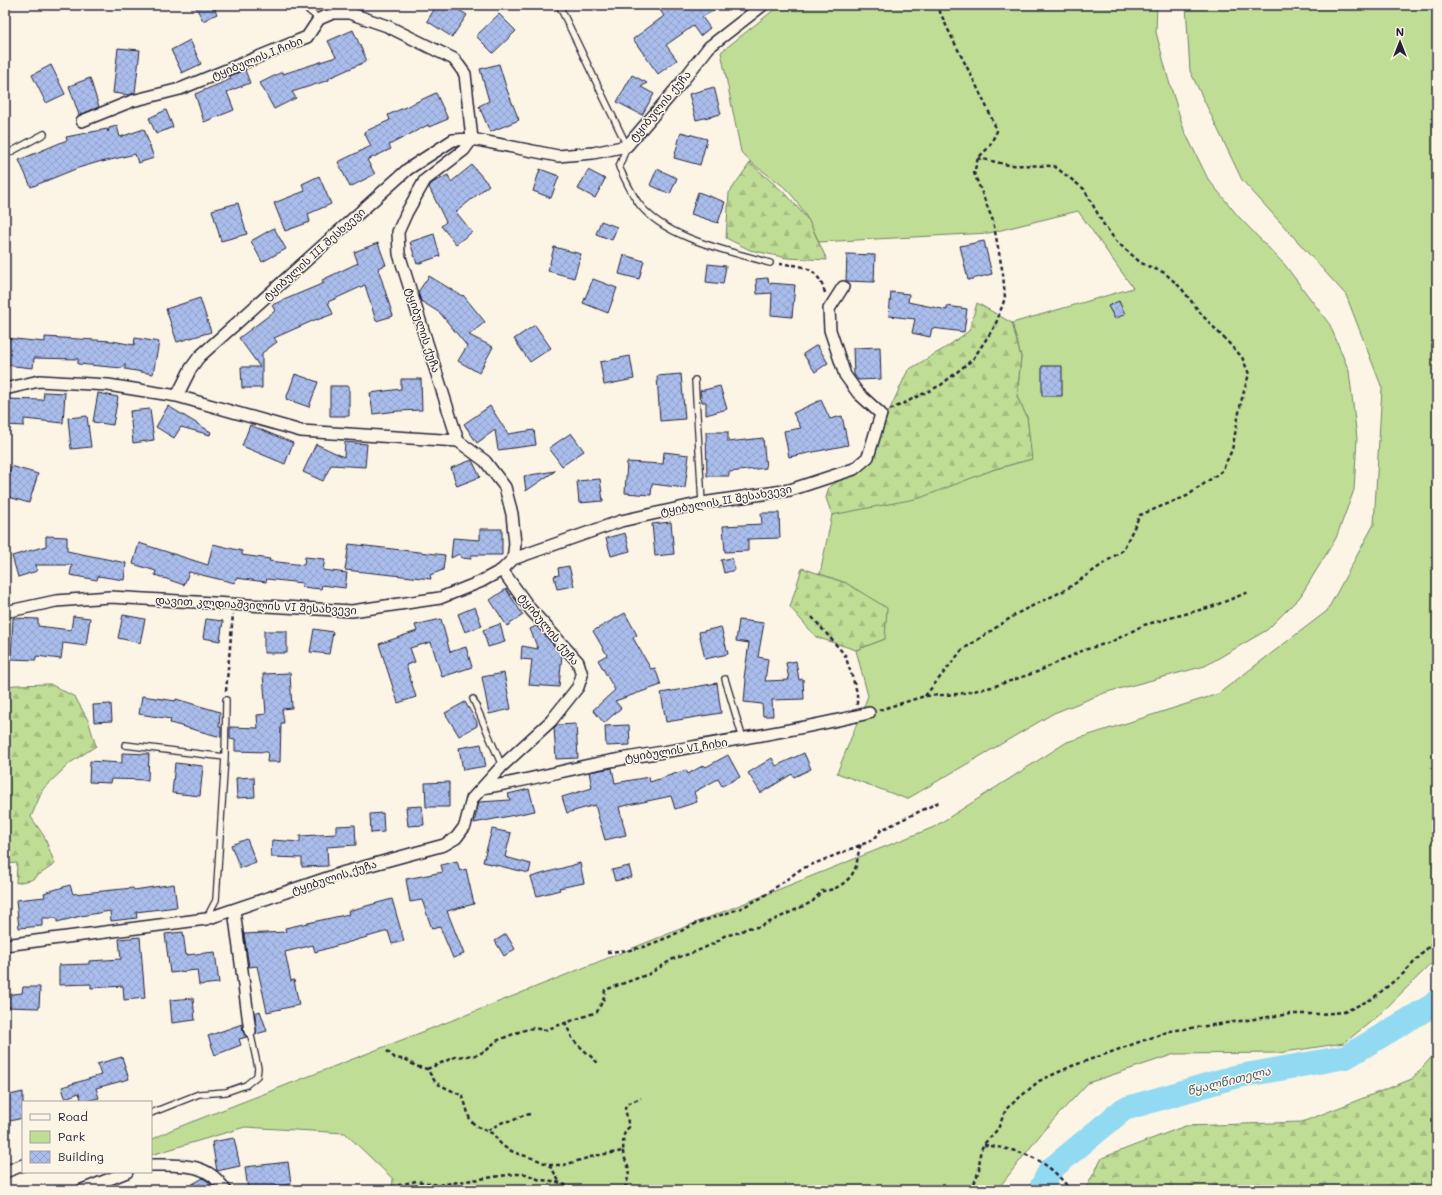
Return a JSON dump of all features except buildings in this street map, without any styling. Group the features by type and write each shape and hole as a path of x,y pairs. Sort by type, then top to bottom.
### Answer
{"street":[{"name":"ტყიბულის ქუჩა","path":"458,441 399,254 398,232 407,212 425,180 464,150 472,139 558,156 594,153 627,146 681,83 709,47 763,5"},
{"path":"319,19 333,13 349,13 360,16 387,26 454,59 465,74 472,139"},
{"name":"ტყიბულის I ჩიხი","path":"82,121 132,101 180,89 307,37 319,19"},
{"name":"ტყიბულის III შესხვევი","path":"177,396 191,368 199,357 408,169 453,140 472,139"},
{"path":"843,287 829,309 830,330 846,375 858,393 880,414"},
{"path":"5,389 39,381 108,385 177,396 301,431 458,441 485,461 505,487 512,514 515,544 513,559 502,570"},
{"name":"ტყიბულის II შესახვევი","path":"513,559 621,521 702,503 790,490 854,469 868,457 880,414"},
{"name":"ტყიბულის ქუჩა","path":"5,945 206,919 346,872 444,845 456,838 465,826 472,798 502,766 550,721 578,687 582,675 578,662 531,610 502,570"},
{"name":"დავით კლდიაშვილის VI შესახვევი","path":"5,612 56,601 110,597 352,611 440,598 480,582 502,570"},
{"name":"ტყიბულის VI ჩიხი","path":"482,788 515,783 565,770 616,760 814,726 869,713"},
{"path":"234,910 250,1031"},
{"path":"5,1172 22,1165"},
{"path":"152,1165 183,1166 202,1169 218,1180 224,1190"},
{"path":"82,1190 124,1173"}],"lane":[{"path":"302,5 319,19"},
{"path":"559,5 627,146 619,166 639,204 660,224 682,236 770,263"},
{"path":"5,155 44,134"},
{"path":"695,380 702,503"},
{"path":"725,679 743,739"},
{"path":"473,699 502,766"},
{"path":"206,919 216,900 225,757 226,700"},
{"path":"125,745 225,757"},
{"path":"152,1112 199,1094 233,1090 246,1085 257,1076 258,1068 250,1031"}],"path":[{"path":"880,414 941,385 973,359 995,326 1004,298 1003,274 993,221 974,174 978,158 989,147 997,131 988,108 948,31 937,5"},
{"path":"925,696 962,650 1018,613 1067,589 1123,550 1140,515 1187,496 1222,470 1232,450 1241,402 1249,374 1242,357 1202,315 1182,288 1166,273 1142,262 1116,242 1104,225 1084,189 1054,166 1009,164 978,158"},
{"path":"770,263 802,265 818,277 829,309"},
{"path":"869,713 925,696 959,694 992,687 1037,672 1084,650 1111,642 1144,625 1204,609 1249,592"},
{"path":"226,700 234,604"},
{"path":"812,617 846,655 856,692 857,716"},
{"path":"607,952 643,947 669,937 697,923 739,909 761,898 801,869 833,857 838,853 875,838 881,830 941,801"},
{"path":"387,1051 395,1058 407,1060 415,1066 427,1069 455,1057 477,1055 487,1050 496,1041 521,1031 533,1028 545,1030 597,1012 601,1007 605,990 612,986 626,983 649,974 673,959 695,952 715,943 724,936 741,932 746,928 759,927 812,902 822,891 836,888 852,875 856,867 861,844"},
{"path":"972,1190 979,1170 980,1154 983,1145 998,1129 1006,1109 1039,1081 1065,1069 1170,1031 1290,1014 1344,1012 1372,999 1404,973 1437,938"},
{"path":"565,1022 573,1040 598,1063"},
{"path":"427,1069 436,1083 463,1096 470,1120 477,1127 494,1134 497,1141 505,1149 548,1165 554,1170 558,1180 561,1182"},
{"path":"624,1190 628,1173 628,1165 624,1158 622,1139 624,1132 629,1127 625,1108 626,1104 641,1098"},
{"path":"487,1130 505,1121 512,1121 530,1114"},
{"path":"983,1145 1014,1150 1043,1164 1059,1174 1070,1190"},
{"path":"548,1165 564,1165 594,1156 623,1150"},
{"path":"378,1190 416,1181 438,1185 514,1174 526,1174 540,1180 561,1182 578,1190"}],"green space":[{"path":"780,5 1157,5 1156,32 1168,78 1184,130 1208,179 1238,216 1285,265 1330,325 1349,371 1357,438 1354,490 1336,538 1300,597 1267,630 1205,666 1107,692 1054,713 907,799 837,773 868,696 856,650 885,639 846,583 820,574 832,515 1031,459 1027,417 1017,397 1021,357 1012,323 1133,288 1078,211 989,233 819,242 794,197 778,182 752,163 741,152 721,52"},
{"path":"1186,5 1437,5 1437,958 1378,1016 1344,1043 1278,1053 1175,1054 1088,1083 1044,1130 997,1190 392,1190 393,1179 345,1133 245,1127 152,1155 152,1140 171,1130 476,1011 934,827 1067,742 1218,694 1327,611 1374,524 1382,388 1346,295 1242,180 1190,71"},
{"path":"750,163 787,195 809,221 827,260 787,258 750,250 726,238 729,193"},
{"path":"977,303 1012,323 1021,357 1017,397 1027,417 1032,459 995,469 920,498 832,515 826,498 829,487 871,461 883,424 908,370 945,348 969,331"},
{"path":"802,568 846,583 887,608 885,639 856,650 816,637 790,607"},
{"path":"50,684 75,697 88,720 96,746 70,763 43,789 31,817 44,836 55,864 31,880 16,883 17,863 5,864 5,687 15,685"},
{"path":"1437,1051 1437,1190 1085,1190 1102,1158 1185,1126 1302,1122 1412,1079"}],"waterway":[{"name":"წყალწითელა","path":"1040,1190 1050,1170 1124,1109 1234,1077 1346,1057 1433,1005 1437,1001"}]}
